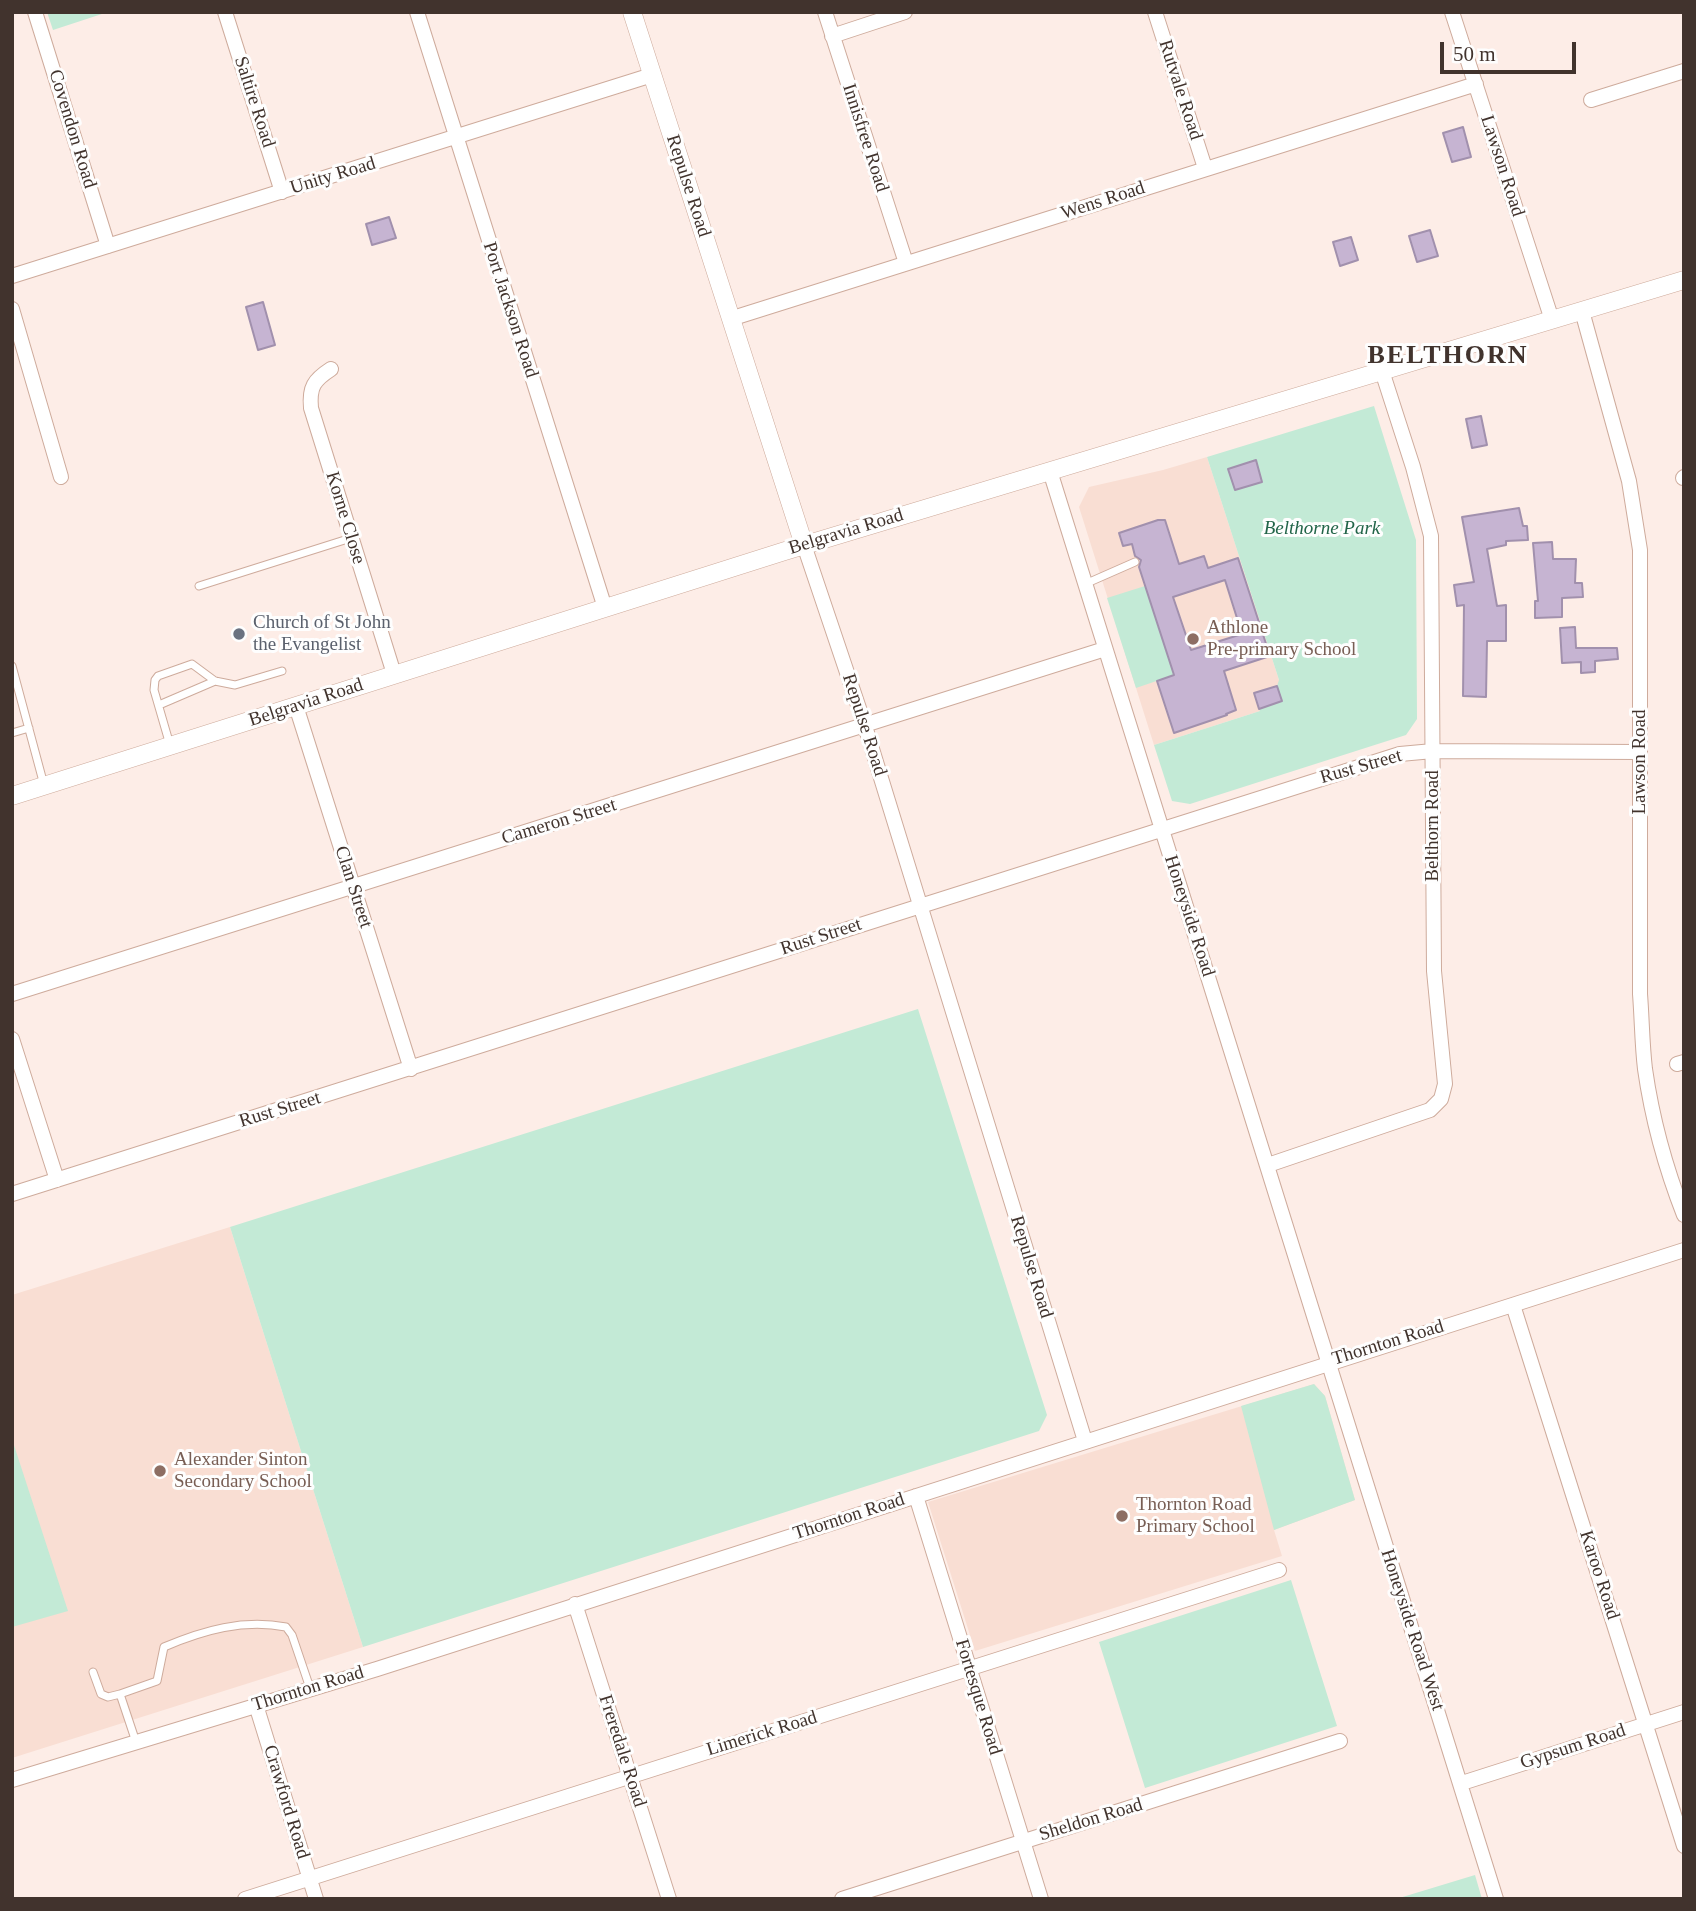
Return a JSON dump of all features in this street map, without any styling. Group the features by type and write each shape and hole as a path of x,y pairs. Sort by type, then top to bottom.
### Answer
{"street":[{"name":"Covendon Road","path":"35,12 108,246"},
{"name":"Saltire Road","path":"225,12 282,192"},
{"name":"Port Jackson Road","path":"417,12 605,608"},
{"name":"Repulse Road","path":"632,12 865,726 1085,1441"},
{"name":"Innisfree Road","path":"825,12 906,263"},
{"path":"832,36 905,12"},
{"name":"Rutvale Road","path":"1155,12 1205,168"},
{"name":"Lawson Road","path":"1452,12 1552,320"},
{"path":"1591,100 1684,71"},
{"name":"Unity Road","path":"12,276 653,75"},
{"name":"Wens Road","path":"730,318 1476,84"},
{"name":"Belgravia Road","path":"12,796 804,545 1684,280"},
{"path":"12,309 61,477"},
{"name":"Lawson Road","path":"1582,312 1612,415 1636,519 1641,599 1640,994 1645,1069 1659,1131 1684,1215"},
{"name":"Korne Close","path":"331,369 317,378 312,385 311,408 394,674"},
{"name":"Belthorn Road","path":"1268,1165 1430,1110 1441,1099 1446,1084 1434,971 1431,536 1413,467 1382,371"},
{"name":"Honeyside Road","path":"1050,471 1268,1165 1327,1362"},
{"name":"Cameron Street","path":"12,994 1105,649"},
{"name":"Clan Street","path":"296,706 411,1069"},
{"name":"Rust Street","path":"12,1194 1399,754 1433,751 1640,752"},
{"path":"12,1039 57,1180"},
{"name":"Thornton Road","path":"12,1780 916,1496 1327,1362 1684,1250"},
{"name":"Karoo Road","path":"1513,1305 1684,1846"},
{"name":"Honeyside Road West","path":"1327,1362 1496,1899"},
{"name":"Fortesque Road","path":"916,1496 1041,1899"},
{"name":"Limerick Road","path":"245,1899 1279,1570"},
{"name":"Freredale Road","path":"575,1604 669,1899"},
{"name":"Crawford Road","path":"256,1705 316,1899"},
{"name":"Gypsum Road","path":"1461,1783 1684,1712"},
{"name":"Sheldon Road","path":"842,1899 1340,1741"}],"lane":[{"path":"200,586 351,537"},
{"path":"1084,584 1135,562"},
{"path":"170,746 153,685 162,673 192,664 215,681 243,685 282,671"},
{"path":"12,666 44,786"},
{"path":"159,705 215,681"},
{"path":"12,733 29,728"},
{"path":"93,1672 101,1694 108,1697 158,1681 164,1647 199,1633 246,1624 286,1627 292,1635 310,1688"},
{"path":"120,1693 136,1742"}],"shaded area":[{"name":"Athlone Pre-primary School","path":"1207,457 1279,680 1282,701 1260,708 1260,711 1154,745 1079,507 1089,487"},
{"name":"Alexander Sinton Secondary School","path":"230,1227 363,1647 12,1758 12,1295"},
{"name":"Thornton Road Primary School","path":"1314,1384 1325,1396 1355,1500 1274,1530 1282,1556 975,1651 928,1502"}],"green space":[{"path":"47,12 108,12 53,30"},
{"name":"Belthorne Park","path":"1374,406 1416,540 1417,719 1406,735 1190,804 1172,801 1154,745 1260,711 1259,709 1282,701 1277,686 1279,680 1207,457"},
{"path":"1145,586 1174,675 1136,688 1107,598"},
{"path":"918,1009 1047,1415 1039,1431 363,1647 230,1227"},
{"path":"1314,1384 1325,1396 1355,1500 1274,1530 1241,1406"},
{"path":"12,1439 68,1611 12,1627"},
{"path":"1291,1580 1337,1726 1145,1788 1099,1642"},
{"path":"1475,1875 1482,1899 1396,1899"}],"building":[{"path":"1463,127 1471,157 1452,162 1443,133"},
{"path":"389,217 396,238 372,245 366,224"},
{"path":"1430,230 1438,256 1417,262 1409,236"},
{"path":"1351,237 1358,260 1340,266 1333,242"},
{"path":"263,302 275,345 258,350 246,307"},
{"path":"1481,416 1487,445 1472,448 1466,419"},
{"path":"1256,460 1262,482 1235,490 1228,469"},
{"path":"1519,508 1523,526 1527,526 1528,540 1506,541 1506,545 1487,549 1497,606 1506,605 1506,641 1487,641 1486,697 1463,696 1464,605 1457,606 1454,585 1474,582 1462,517"},
{"path":"1165,520 1179,564 1204,556 1208,568 1238,558 1270,656 1224,671 1236,710 1174,733 1157,681 1174,675 1139,567 1141,560 1135,556 1132,544 1123,546 1119,533","holes":["1225,580 1242,634 1191,650 1173,597"]},
{"path":"1552,542 1553,559 1576,559 1575,583 1582,583 1583,597 1562,598 1562,617 1535,618 1535,601 1538,601 1533,543"},
{"path":"1575,627 1576,648 1617,648 1618,659 1595,661 1595,672 1581,673 1581,662 1562,663 1560,628"},
{"path":"1277,686 1282,701 1259,709 1254,693"}],"place":[{"name":"Church of St John the Evangelist","path":"239,634"},
{"name":"Athlone Pre-primary School","path":"1193,639"},
{"name":"Alexander Sinton Secondary School","path":"160,1471"},
{"name":"Thornton Road Primary School","path":"1122,1516"}],"district":[{"name":"BELTHORN","path":"1448,356"}]}
